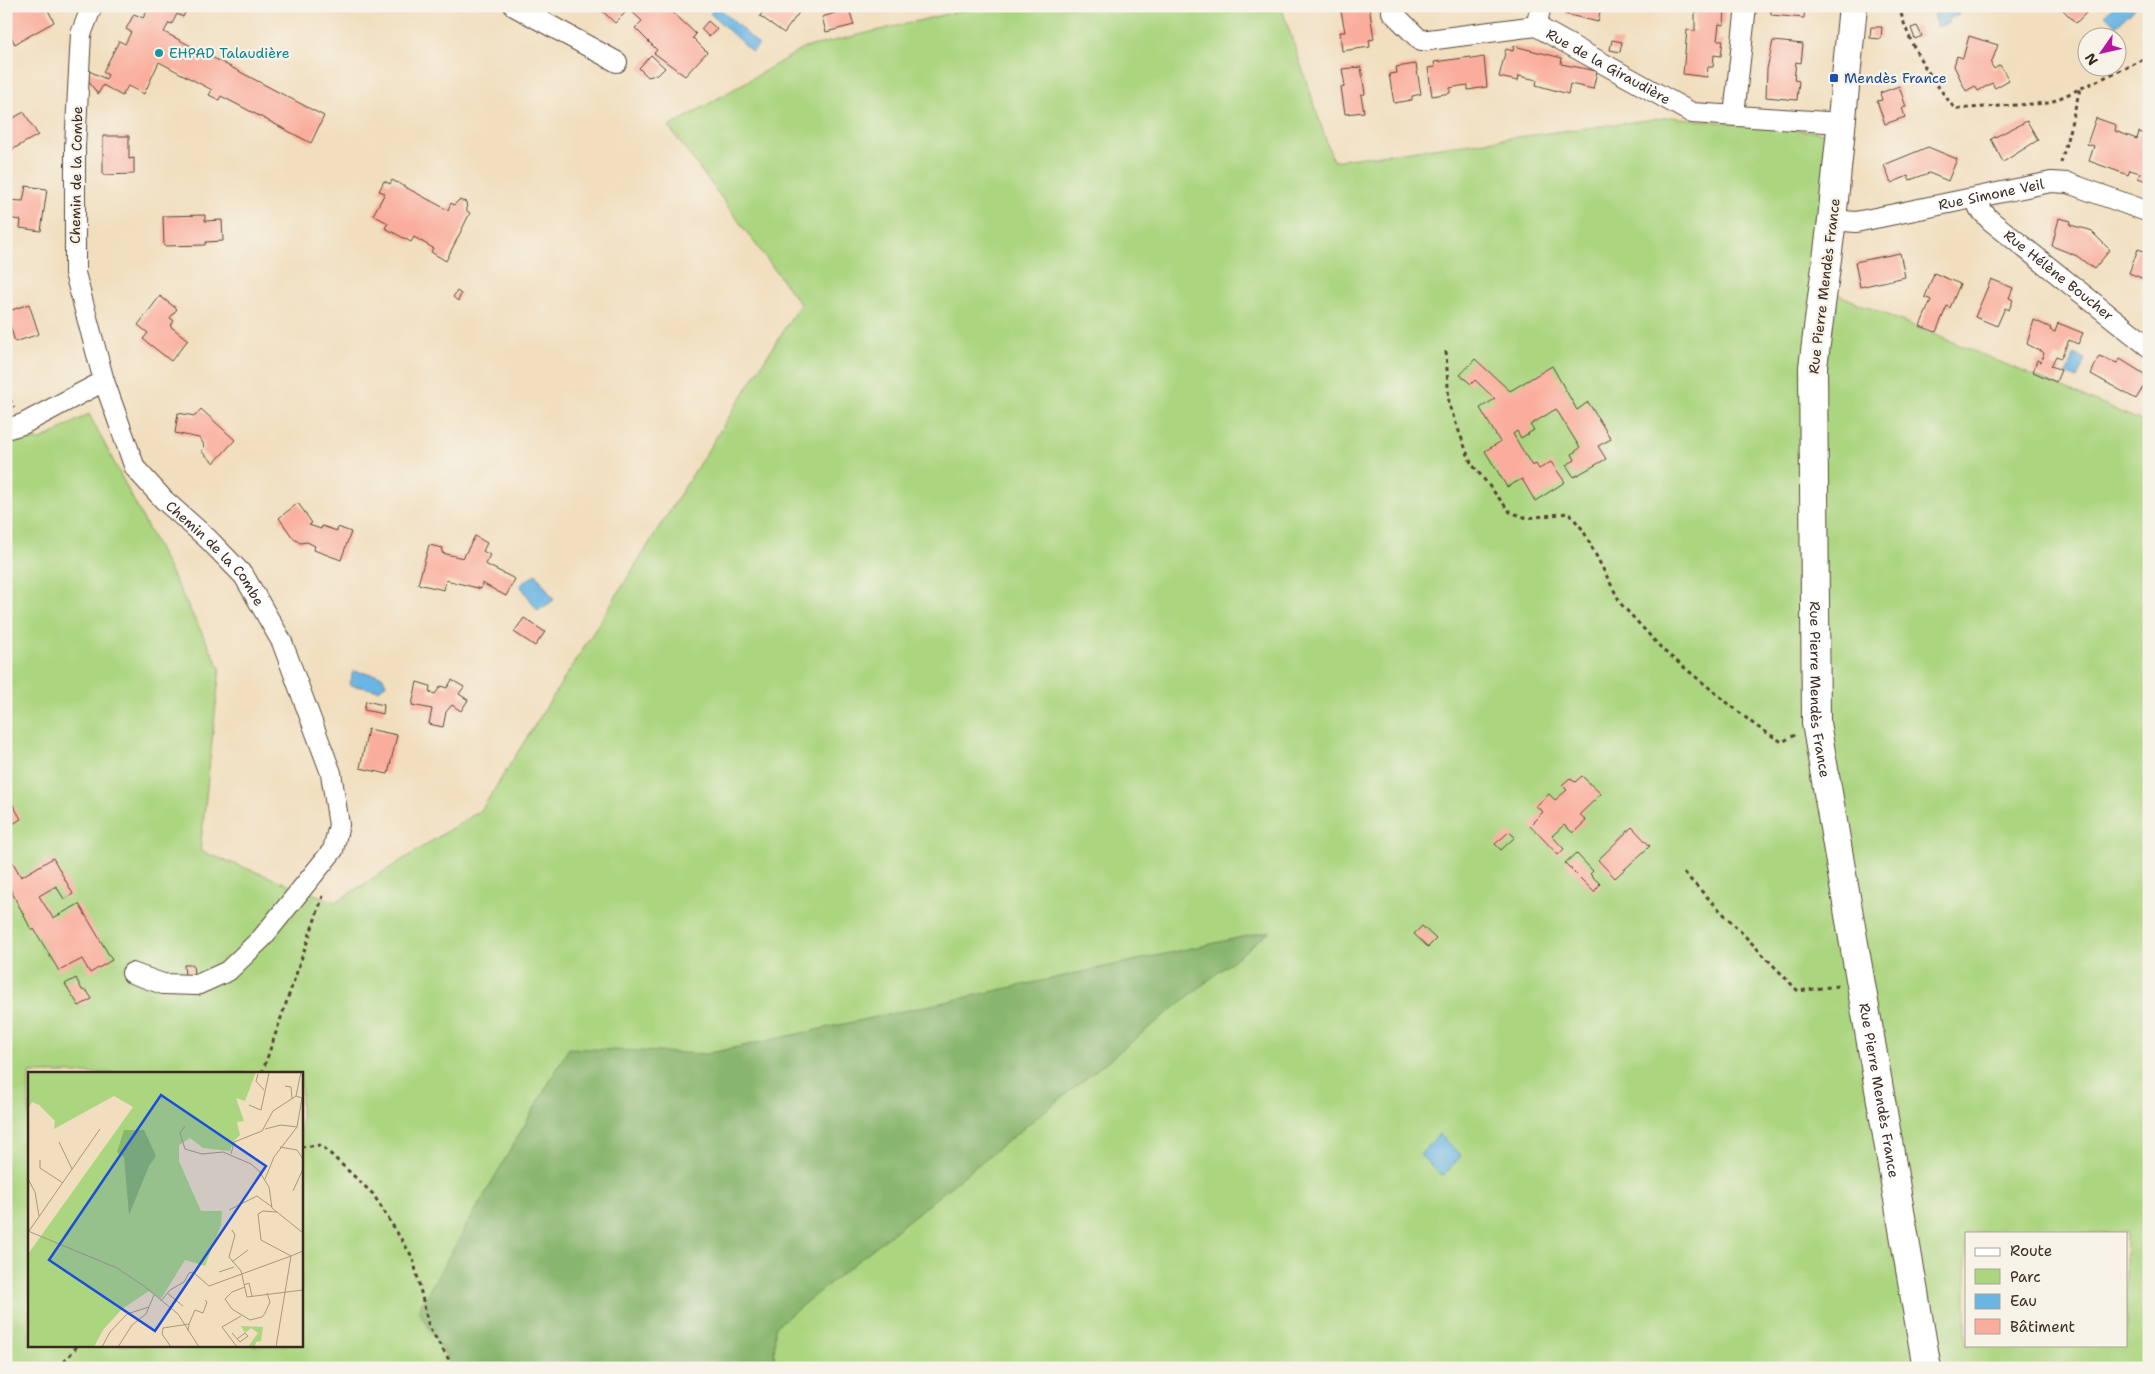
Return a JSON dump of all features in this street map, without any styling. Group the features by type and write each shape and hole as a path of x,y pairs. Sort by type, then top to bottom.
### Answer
{"street":[{"name":"Chemin de la Combe","path":"92,6 81,34 75,147 75,273 104,381 135,468 164,500 208,539 244,576 282,642 331,772 339,825 333,850 262,938 228,971 197,985 163,984 132,973"},
{"path":"514,6 617,62"},
{"name":"Rue de la Giraudière","path":"1393,6 1392,12 1421,40 1536,26 1692,112 1841,123"},
{"path":"1536,26 1541,6"},
{"path":"1734,116 1746,6"},
{"name":"Rue Pierre Mendès France","path":"1853,6 1832,220 1812,368 1816,723 1927,1368"},
{"name":"Rue Simone Veil","path":"1832,220 1856,222 2056,182 2068,183 2149,212"},
{"name":"Rue Hélène Boucher","path":"1976,198 1979,208 1991,221 2149,347"},
{"path":"6,429 23,424 104,381"}],"path":[{"path":"1899,6 1907,35 1931,76 1955,110 2049,103 2149,57"},
{"path":"2056,182 2080,88"},
{"path":"1446,351 1449,405 1471,463 1510,512 1527,518 1569,513 1584,530 1621,604 1664,651 1756,726 1782,742 1816,723"},
{"path":"1684,873 1798,991 1861,983"},
{"path":"262,1072 325,891"},
{"path":"302,1147 321,1146 373,1194 412,1258 429,1327 454,1368"},
{"path":"59,1368 77,1346"}],"green space":[{"path":"981,6 1281,6 1333,161 1671,117 1824,133 1832,292 2149,424 2149,1368 6,1368 6,441 41,440 89,414 220,668 200,851 336,902 482,809 800,304 669,127 804,48"},
{"path":"1270,931 775,1327 774,1368 454,1368 418,1310 569,1048 706,1054"}],"water":[{"path":"717,6 759,45 752,52 710,13"},
{"path":"1955,6 1959,15 1948,19 1949,23 1937,27 1933,15 1944,11 1943,7"},
{"path":"2114,6 2136,7 2116,26 2105,15"},
{"path":"2075,354 2085,359 2077,379 2066,374"},
{"path":"536,574 554,600 538,611 520,585"},
{"path":"353,671 382,676 386,684 379,690 350,685"},
{"path":"1439,1134 1461,1156 1443,1176 1420,1155"}],"building":[{"path":"6,6 46,6 54,22 15,44 6,28"},
{"name":"EHPAD Talaudière","path":"150,6 188,6 183,17 177,14 172,24 169,23 164,32 324,116 311,143 221,96 219,100 209,95 212,90 159,62 144,94 128,86 122,96 103,85 98,94 89,82 89,71 106,79 108,75 103,72 119,41 125,44 131,32 126,29 134,14 143,18"},
{"path":"597,6 666,6 696,34 693,38 707,52 685,76 654,53 657,50 635,28 642,21 629,9 615,23"},
{"path":"767,6 793,6 800,11 784,33 760,16"},
{"path":"833,6 857,6 858,10 850,12 854,25 826,32 822,17 835,13"},
{"path":"1340,6 1369,6 1374,39 1369,40 1370,47 1342,51 1340,32 1345,32"},
{"path":"1567,6 1601,6 1598,22 1565,14"},
{"path":"1698,6 1720,6 1720,8 1725,9 1724,25 1719,24 1717,40 1723,40 1721,56 1714,55 1713,67 1708,67 1707,77 1683,74 1687,30 1695,31 1695,12"},
{"path":"1771,6 1805,6 1804,18 1771,15"},
{"path":"2059,6 2093,6 2076,23"},
{"path":"708,21 717,29 709,37 701,29"},
{"path":"1917,26 1922,36 1915,39 1911,28"},
{"path":"1871,27 1882,27 1881,39 1870,38"},
{"path":"1969,36 1998,45 1991,64 1994,69 2000,65 2009,80 1995,88 1992,83 1978,91 1975,86 1966,91 1954,66 1957,56 1963,58"},
{"path":"1612,40 1622,42 1620,52 1610,50"},
{"path":"1773,41 1803,44 1801,63 1796,62 1794,80 1799,81 1797,100 1766,97 1767,69"},
{"path":"1514,46 1562,58 1561,64 1597,71 1593,89 1570,84 1568,94 1536,85 1537,80 1519,76 1518,81 1499,77 1506,49 1513,51"},
{"path":"651,55 665,68 659,74 648,77 639,68"},
{"path":"1471,57 1472,59 1484,57 1487,87 1468,90 1468,85 1460,86 1450,88 1450,93 1432,96 1428,68 1435,67 1434,62"},
{"path":"1416,64 1421,94 1412,96 1412,100 1394,103 1389,74 1397,73 1396,67"},
{"path":"1361,67 1365,94 1361,95 1364,112 1345,114 1341,87 1345,86 1342,69"},
{"path":"1899,86 1906,107 1902,108 1905,117 1885,124 1877,101 1882,100 1880,93"},
{"path":"24,112 38,135 6,153 6,122"},
{"path":"2096,118 2116,125 2115,131 2137,139 2139,132 2149,135 2149,182 2138,178 2140,173 2130,170 2128,175 2089,161 2094,146 2087,144"},
{"path":"2027,121 2038,140 2003,162 1991,139"},
{"path":"103,136 129,136 129,159 134,158 134,174 103,175"},
{"path":"1928,147 1957,159 1948,181 1929,173 1910,180 1908,176 1891,183 1884,165"},
{"path":"392,180 448,210 451,203 454,205 459,200 466,202 467,211 470,213 446,261 431,252 433,248 414,237 411,242 385,228 388,223 373,215 385,193 379,191 384,181 390,184"},
{"path":"26,186 47,189 41,231 20,228 21,220 6,218 6,200 23,201"},
{"path":"205,215 205,221 222,220 223,241 206,242 205,245 164,246 163,216"},
{"path":"2059,218 2071,221 2070,225 2090,230 2110,250 2094,269 2077,256 2052,246"},
{"path":"2138,249 2149,253 2149,281 2129,273"},
{"path":"1900,253 1905,277 1860,287 1855,262"},
{"path":"1934,273 1960,284 1950,308 1947,306 1936,332 1920,326 1931,300 1925,297"},
{"path":"1991,279 2013,288 2009,298 2013,300 2009,310 2005,308 1997,326 1975,317"},
{"path":"457,291 461,294 458,301 453,297"},
{"path":"160,296 177,309 170,318 174,321 170,326 188,340 171,361 143,339 148,333 138,325"},
{"path":"29,304 39,334 15,342 6,312"},
{"path":"2034,320 2055,332 2058,323 2083,333 2078,344 2069,340 2061,358 2056,356 2051,366 2061,370 2056,382 2033,372 2037,360 2041,362 2044,353 2027,344"},
{"path":"2099,356 2117,363 2120,359 2149,377 2136,399 2091,374"},
{"path":"1475,359 1510,391 1552,366 1577,410 1588,402 1611,439 1598,446 1606,459 1574,477 1566,465 1575,460 1572,454 1580,448 1556,409 1530,425 1534,430 1521,438 1517,431 1513,434 1532,466 1536,464 1539,469 1551,462 1565,482 1535,501 1522,479 1507,487 1485,451 1500,442 1480,408 1495,399 1475,380 1471,384 1460,375"},
{"path":"201,409 235,440 214,463 201,451 204,448 199,438 175,433 178,413 195,416"},
{"path":"298,503 312,523 309,525 321,529 322,526 337,531 338,527 351,532 341,560 314,550 315,546 307,542 300,543 293,538 279,518"},
{"path":"475,536 487,543 483,551 490,555 485,564 515,579 506,596 482,583 481,589 446,580 444,590 418,584 429,545 443,548 442,553 463,558"},
{"path":"524,618 545,632 535,646 514,632"},
{"path":"452,680 464,687 459,694 468,700 461,711 452,705 446,712 443,727 429,724 432,709 412,705 417,682 430,686 429,692 435,694 441,686 447,688"},
{"path":"366,701 384,705 383,714 364,710"},
{"path":"368,729 397,735 388,774 360,768"},
{"path":"1582,776 1601,794 1580,814 1586,821 1573,833 1564,825 1552,836 1564,849 1558,855 1530,825 1543,812 1536,806 1549,794 1555,800 1567,790 1562,785 1570,778 1575,782"},
{"path":"9,798 21,819 6,828 6,800"},
{"path":"1632,827 1650,846 1615,878 1598,860"},
{"path":"1509,832 1515,837 1501,850 1495,844"},
{"path":"1576,853 1593,871 1590,874 1600,884 1594,892 1565,863"},
{"path":"53,858 73,894 64,899 56,886 39,896 53,918 79,904 112,960 90,973 82,959 59,971 34,929 32,931 6,881 6,862 11,859 21,877"},
{"path":"1422,926 1436,939 1428,947 1414,934"},
{"path":"184,965 193,965 194,974 185,975"},
{"path":"76,978 82,990 87,991 92,999 79,1006 65,984"}],"place":[{"name":"EHPAD Talaudière","path":"159,53"},
{"name":"Mendès France","path":"1834,78"}]}
